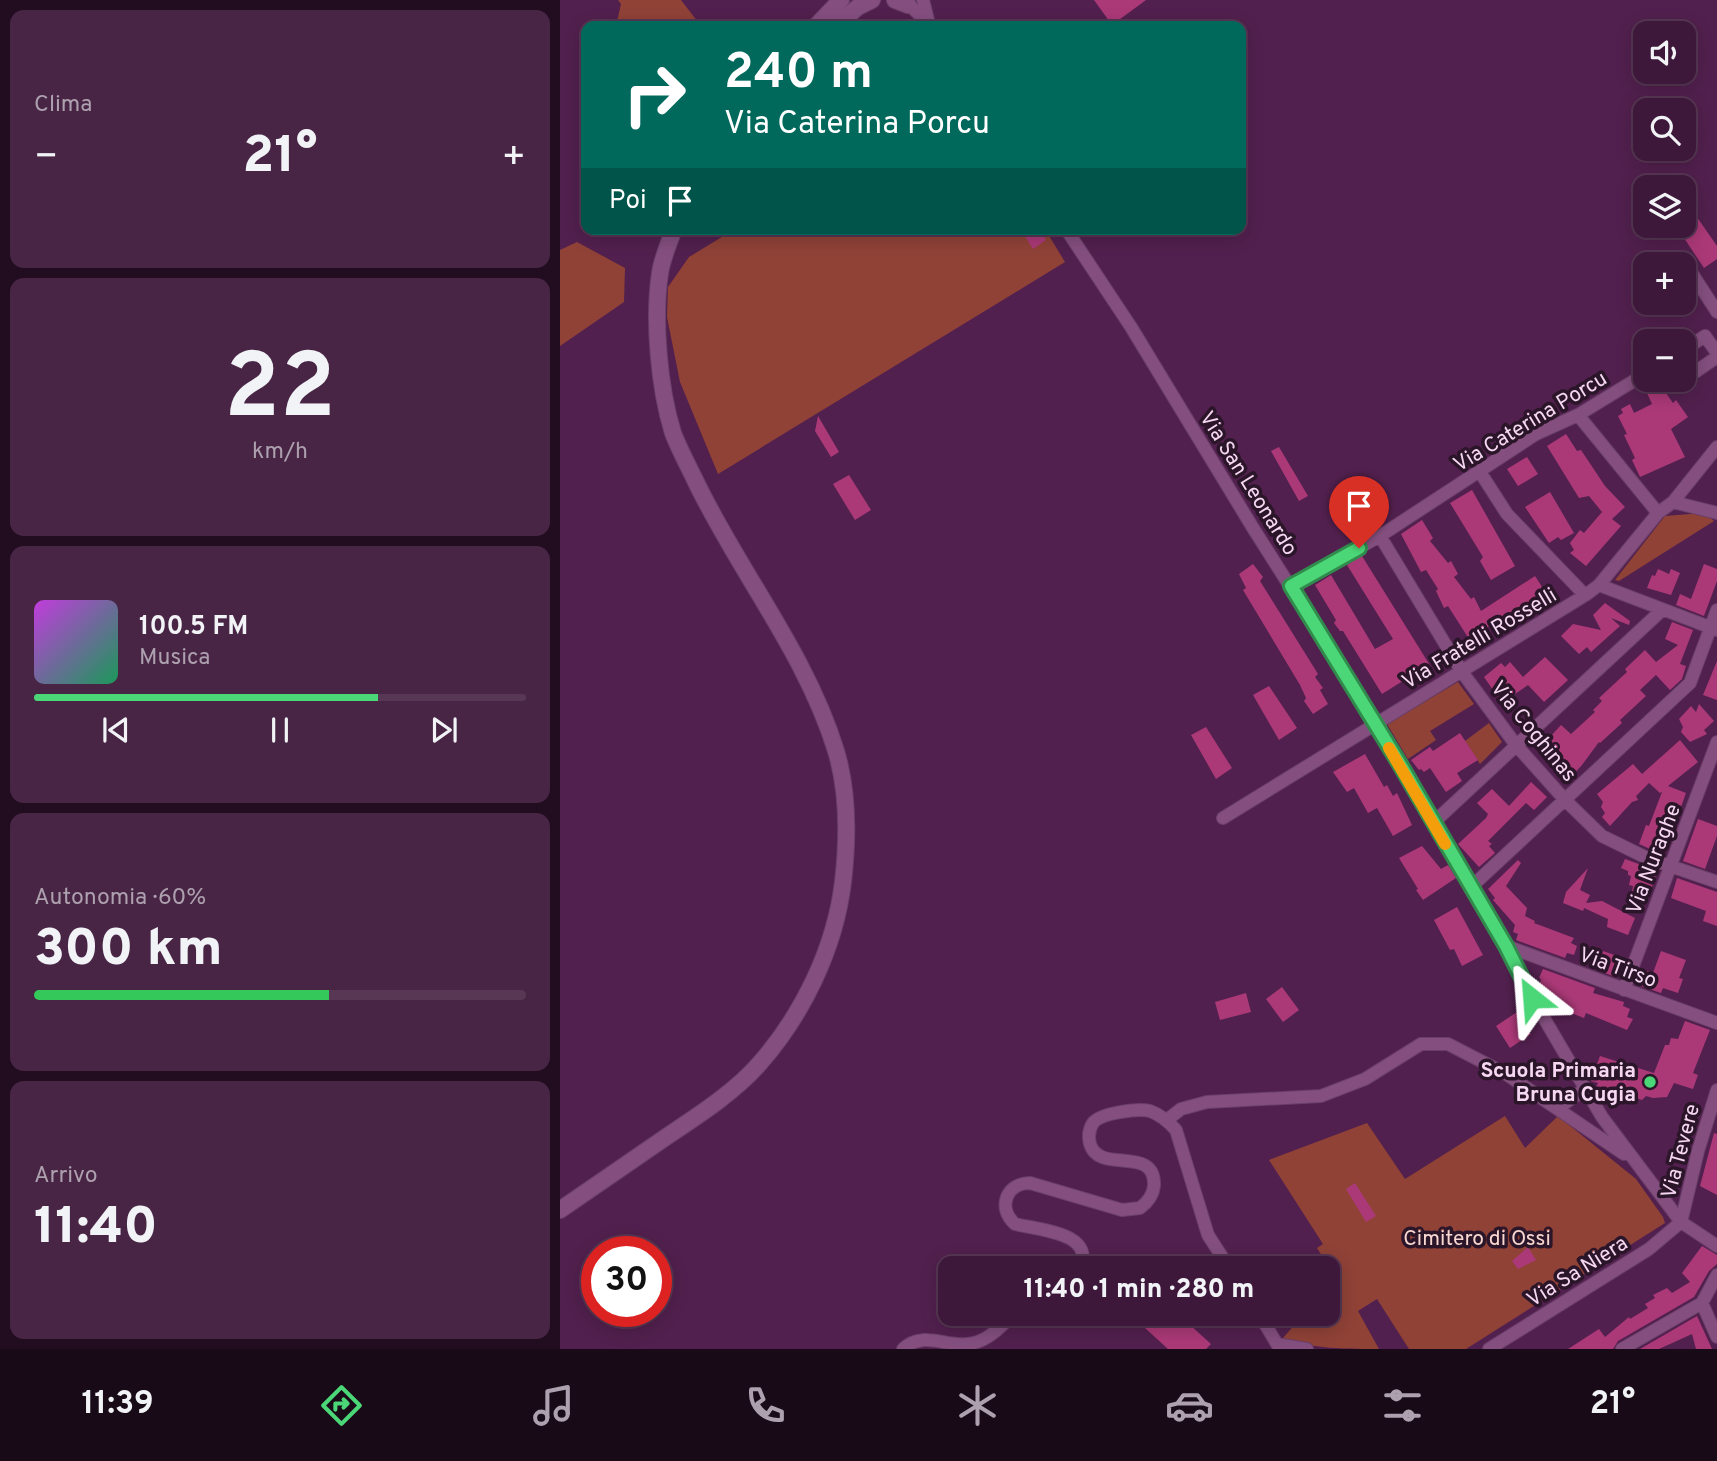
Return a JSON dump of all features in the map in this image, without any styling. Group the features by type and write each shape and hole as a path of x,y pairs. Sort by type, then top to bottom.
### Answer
{"street":[{"path":"821,21 841,0"},
{"path":"842,21 858,7 873,0"},
{"path":"908,1 926,21"},
{"path":"560,1210 706,1110 758,1066 781,1036 807,993 825,955 840,908 847,843 844,790 836,753 818,701 778,625 714,520 674,435 662,387 658,327 660,272 672,235"},
{"name":"Via San Leonardo","path":"1070,235 1131,327 1291,586 1506,946 1521,979 1602,1117 1681,1222 1717,1246"},
{"path":"1696,280 1717,312"},
{"path":"1696,342 1705,336 1717,355 1696,371"},
{"name":"Via Caterina Porcu","path":"1291,586 1380,536 1536,434 1578,415 1633,381"},
{"path":"1578,415 1658,513"},
{"name":"Via Fratelli Rosselli","path":"1223,818 1599,585 1658,513 1673,502 1717,447"},
{"path":"1480,472 1507,514 1581,592 1587,594"},
{"path":"1673,502 1717,513"},
{"name":"Via Coghinas","path":"1380,536 1462,672 1516,745 1566,801 1602,836 1647,858 1717,882"},
{"path":"1599,585 1714,629"},
{"path":"1470,888 1690,683 1714,629 1717,610"},
{"path":"1433,823 1662,611"},
{"name":"Via Nuraghe","path":"1624,990 1717,742"},
{"name":"Via Tirso","path":"1506,946 1717,1023"},
{"path":"1167,1120 1181,1108 1207,1102 1321,1096 1365,1079 1421,1044 1448,1044 1506,1074 1633,1160"},
{"path":"1558,1108 1585,1089"},
{"name":"Via Tevere","path":"1681,1222 1698,1151 1717,1090"},
{"path":"1083,1256 1076,1241 1067,1236 1014,1224 1005,1211 1006,1197 1015,1187 1030,1183 1122,1210 1140,1208 1152,1196 1154,1188 1151,1173 1140,1163 1098,1155 1090,1145 1090,1129 1097,1119 1107,1114 1147,1110 1167,1120 1176,1130 1208,1235 1222,1256"},
{"name":"Via Sa Niera","path":"1489,1349 1649,1249 1681,1222"},
{"path":"1622,1349 1702,1303 1717,1275"},
{"path":"1702,1303 1717,1337"},
{"path":"903,1349 907,1345 929,1338 970,1345 994,1333 1001,1326"},
{"path":"1266,1326 1279,1347 1307,1349"}],"green space":[{"path":"618,0 681,0 697,21 617,21 621,4"},
{"path":"725,235 1049,235 1065,262 718,474 680,382 667,317 668,287 689,257"},
{"path":"577,242 625,268 624,302 560,346 560,250"},
{"path":"1704,513 1714,521 1619,581 1615,580 1665,516"},
{"path":"1458,682 1474,704 1430,731 1436,740 1408,759 1387,724"},
{"path":"1489,723 1502,742 1480,764 1465,741"},
{"name":"Cimitero di Ossi","path":"1505,1116 1525,1148 1558,1116 1636,1179 1665,1223 1466,1349 1409,1349 1377,1299 1358,1311 1379,1349 1317,1346 1283,1338 1294,1326 1340,1326 1340,1256 1322,1256 1317,1248 1323,1244 1269,1160 1367,1123 1405,1179"}],"building":[{"path":"1094,0 1146,0 1117,21 1109,21"},
{"path":"1696,216 1717,246 1717,259 1704,268 1696,252 1684,238 1696,238"},
{"path":"1024,235 1043,235 1046,240 1033,249"},
{"path":"1665,392 1673,403 1676,400 1688,417 1671,429 1685,457 1640,477 1624,435 1627,434 1618,416 1623,413 1621,409 1630,404 1634,413 1652,404 1647,393"},
{"path":"818,416 839,452 831,457 815,431"},
{"path":"1566,434 1577,451 1581,450 1605,486 1625,507 1612,519 1621,526 1586,566 1570,553 1574,550 1570,543 1580,530 1584,533 1602,512 1589,496 1579,498 1547,446"},
{"path":"1279,447 1308,496 1299,501 1271,451"},
{"path":"1527,457 1538,474 1518,486 1507,469"},
{"path":"849,475 871,510 855,520 833,484"},
{"path":"1472,490 1515,566 1491,580 1480,561 1483,557 1450,503"},
{"path":"1550,492 1574,533 1561,540 1558,537 1549,543 1525,507"},
{"path":"1422,520 1433,538 1430,541 1448,563 1451,561 1458,574 1454,577 1471,599 1474,597 1481,611 1535,576 1548,596 1507,620 1505,616 1469,639 1448,606 1444,608 1436,591 1438,589 1426,570 1421,572 1401,534"},
{"path":"1362,556 1431,667 1382,694 1343,631 1334,623 1336,620 1315,585 1331,575 1375,649 1393,639 1347,565"},
{"path":"1253,564 1263,577 1260,581 1318,674 1315,677 1323,688 1320,690 1328,704 1313,714 1304,701 1306,698 1300,685 1243,590 1246,588 1239,574"},
{"path":"1704,564 1717,569 1717,581 1704,616 1676,605 1680,594 1691,599"},
{"path":"1658,569 1669,574 1671,569 1680,573 1671,595 1647,588 1652,575 1655,576"},
{"path":"1605,603 1630,621 1629,625 1611,618 1620,626 1591,652 1587,647 1579,654 1561,636 1573,624 1601,630 1593,615"},
{"path":"1672,622 1693,630 1680,664 1686,666 1682,679 1670,690 1656,675 1640,690 1646,696 1620,720 1622,723 1599,742 1568,780 1535,748 1561,725 1571,734 1595,712 1593,710 1602,701 1599,698 1627,672 1625,669 1645,650 1656,662 1678,645 1665,639"},
{"path":"1545,657 1568,680 1544,702 1528,685 1502,703 1484,677 1501,663 1505,667 1510,662 1523,677"},
{"path":"1717,661 1717,700 1703,695"},
{"path":"1269,686 1297,728 1279,740 1253,695"},
{"path":"1699,704 1714,721 1704,730 1707,734 1690,742 1681,732 1683,727 1679,719 1691,706 1696,712"},
{"path":"1206,727 1232,768 1216,779 1191,735"},
{"path":"1460,733 1478,760 1457,773 1462,781 1446,792 1430,768 1424,772 1419,770 1411,760 1430,747 1433,751"},
{"path":"1680,740 1698,762 1668,786 1686,793 1671,835 1667,834 1659,853 1639,844 1662,792 1649,783 1636,796 1638,800 1632,802 1610,826 1602,817 1605,813 1601,807 1603,802 1597,794 1633,764 1642,774"},
{"path":"1365,754 1384,787 1387,785 1393,796 1397,793 1412,825 1393,836 1377,808 1368,813 1354,788 1347,792 1333,772"},
{"path":"1531,782 1547,797 1534,810 1526,803 1488,841 1495,853 1479,867 1458,844 1488,814 1477,803 1492,789 1509,806"},
{"path":"1698,819 1717,826 1717,836 1705,869 1683,861"},
{"path":"1422,846 1441,869 1448,865 1456,878 1423,900 1399,858"},
{"path":"1625,859 1658,871 1646,902 1631,897 1631,876 1621,868"},
{"path":"1518,860 1521,863 1506,886 1527,908 1525,916 1535,921 1534,923 1574,938 1571,943 1577,946 1574,955 1567,953 1565,958 1516,940 1518,934 1513,932 1515,925 1493,900 1495,898 1488,889"},
{"path":"1588,868 1580,890 1590,895 1586,903 1602,901 1635,918 1628,935 1607,927 1608,919 1584,908 1583,911 1563,903 1566,892"},
{"path":"1677,878 1717,892 1717,926 1703,921 1706,911 1671,898"},
{"path":"1457,907 1483,955 1462,966 1434,920"},
{"path":"1603,951 1626,959 1621,971 1615,970 1613,976 1597,970"},
{"path":"1661,951 1686,960 1679,978 1683,979 1678,993 1663,988 1661,993 1638,985 1644,970 1653,973"},
{"path":"1543,969 1595,988 1593,993 1624,1002 1623,1006 1630,1009 1627,1017 1633,1019 1627,1030 1586,1013 1584,1018 1548,1004 1539,988"},
{"path":"1282,987 1299,1010 1283,1022 1266,999"},
{"path":"1246,993 1251,1012 1220,1020 1215,1002"},
{"path":"1517,1012 1531,1034 1510,1048 1496,1026"},
{"path":"1685,1021 1710,1030 1693,1073 1698,1075 1693,1089 1674,1083 1667,1097 1646,1096 1642,1100 1636,1098 1634,1101 1596,1087 1598,1083 1591,1081 1600,1056 1654,1073 1665,1045 1669,1045 1671,1038 1678,1039"},
{"path":"1714,1133 1717,1134 1717,1195 1700,1186"},
{"path":"1355,1183 1376,1216 1366,1222 1346,1189"},
{"path":"1702,1246 1717,1255 1717,1264 1709,1271 1694,1297 1618,1341 1613,1349 1568,1349 1599,1329 1605,1337 1629,1317 1630,1319 1648,1308 1645,1304 1655,1298 1653,1295 1667,1288 1672,1293 1690,1282 1682,1273"},
{"path":"1528,1247 1536,1260 1518,1269 1512,1261"},
{"path":"1697,1316 1712,1349 1696,1349 1692,1334 1659,1349 1640,1349"},
{"path":"1191,1326 1211,1344 1206,1349 1168,1349 1145,1328"}],"slow traffic":[{"path":"1389,748 1445,844"}],"place":[{"name":"Scuola Primaria Bruna Cugia","path":"1650,1082"}],"route":[{"path":"1359,548 1291,586 1401,766 1506,946 1532,998"}]}
